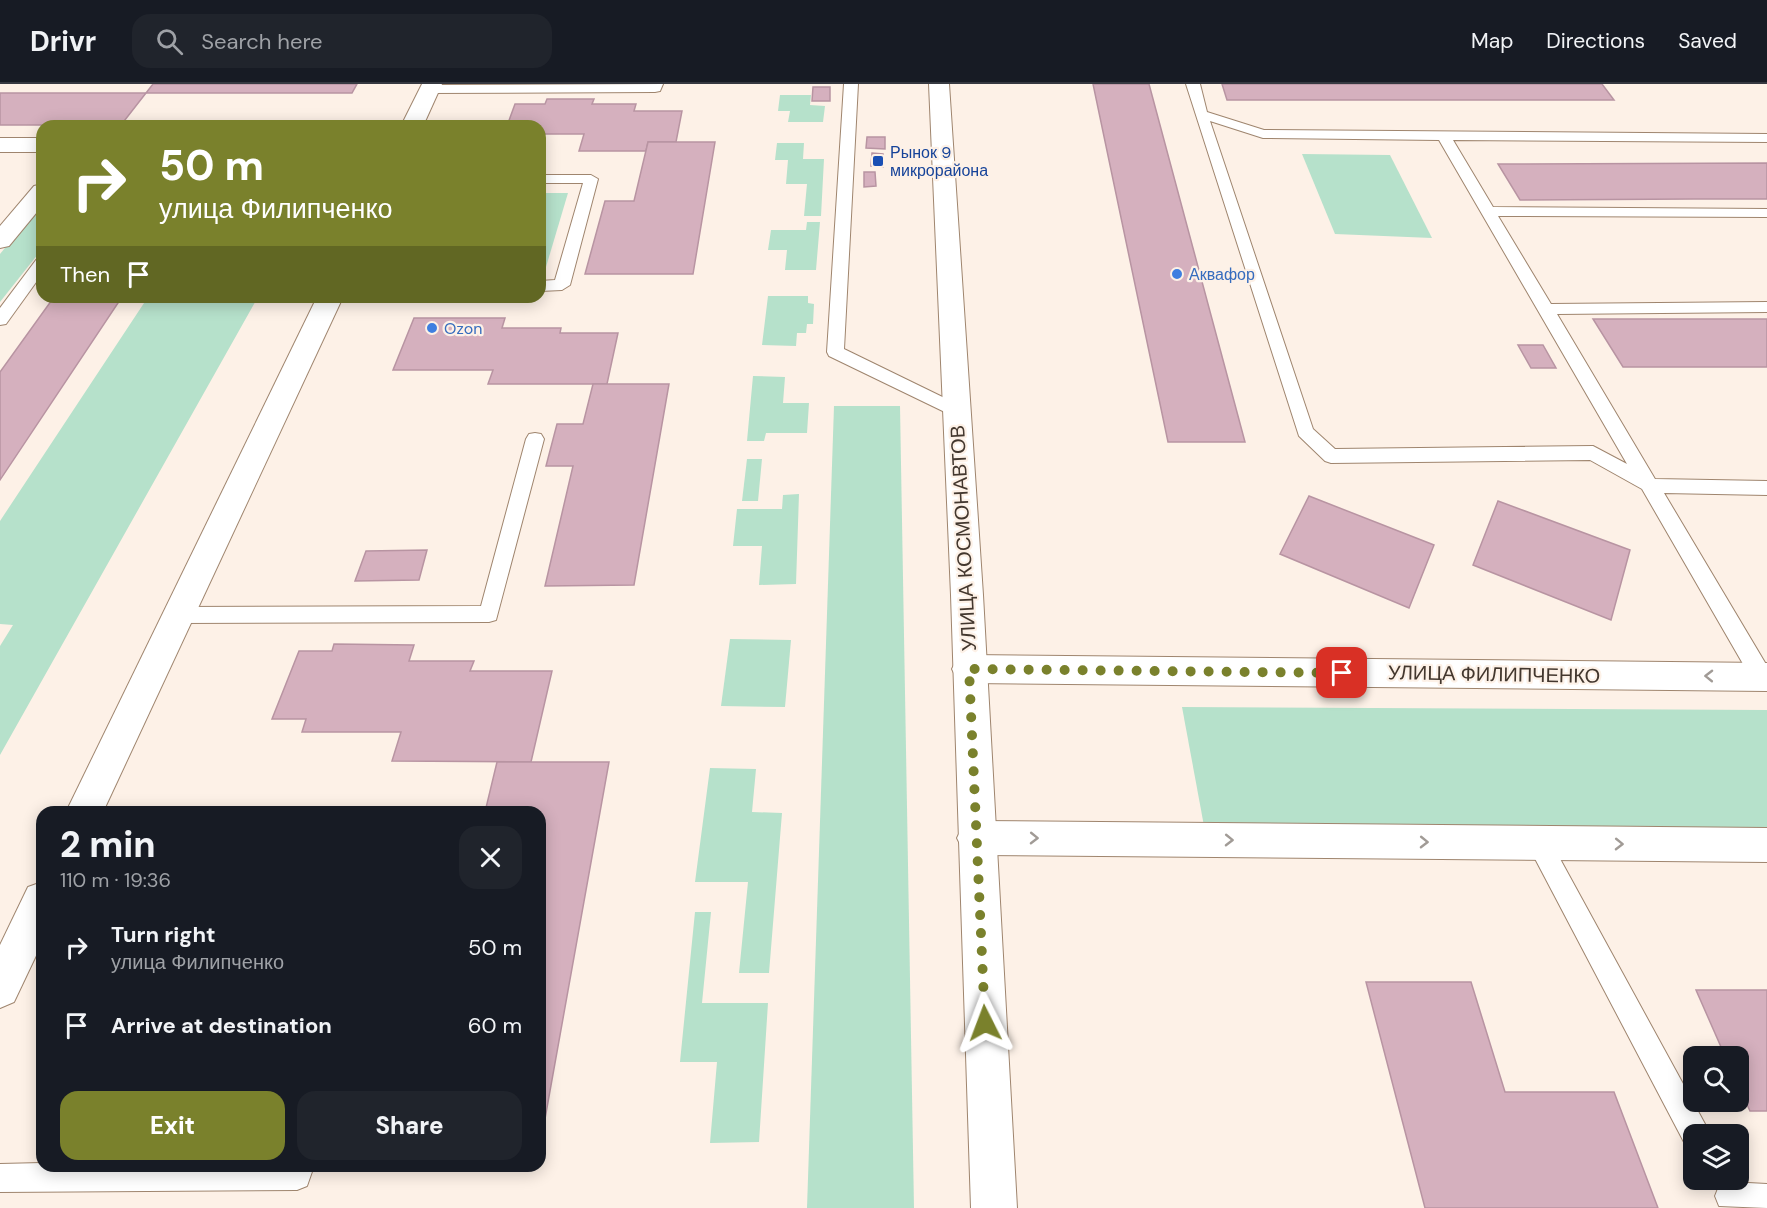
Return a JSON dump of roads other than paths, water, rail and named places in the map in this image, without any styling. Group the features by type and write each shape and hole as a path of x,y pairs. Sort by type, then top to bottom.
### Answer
{"street":[{"name":"УЛИЦА КОСМОНАВТОВ","path":"939,84 957,411 994,1208"},
{"path":"415,120 430,86"},
{"path":"0,145 36,145"},
{"path":"0,241 36,198"},
{"path":"87,806 327,303"},
{"name":"УЛИЦА ФИЛИПЧЕНКО","path":"969,669 1765,677"},
{"path":"976,838 1767,845"},
{"path":"0,988 36,913"}],"lane":[{"path":"430,86 655,88 656,84"},
{"path":"851,84 835,352 957,411"},
{"path":"1193,84 1305,432 1331,456 1593,453 1652,486 1767,488"},
{"path":"1201,114 1263,134 1767,138"},
{"path":"1444,136 1765,677"},
{"path":"546,179 591,179 562,285 546,286"},
{"path":"1489,211 1767,213"},
{"path":"0,320 36,271"},
{"path":"1547,309 1767,308"},
{"path":"178,615 489,614 535,439"},
{"path":"1539,843 1690,1124"},
{"path":"0,1178 297,1176 298,1172"},
{"path":"1727,1194 1767,1198"}],"place":[{"name":"Рынок 9 микрорайона","path":"878,161"},
{"name":"Аквафор","path":"1177,274"},
{"name":"Ozon","path":"432,328"}]}
